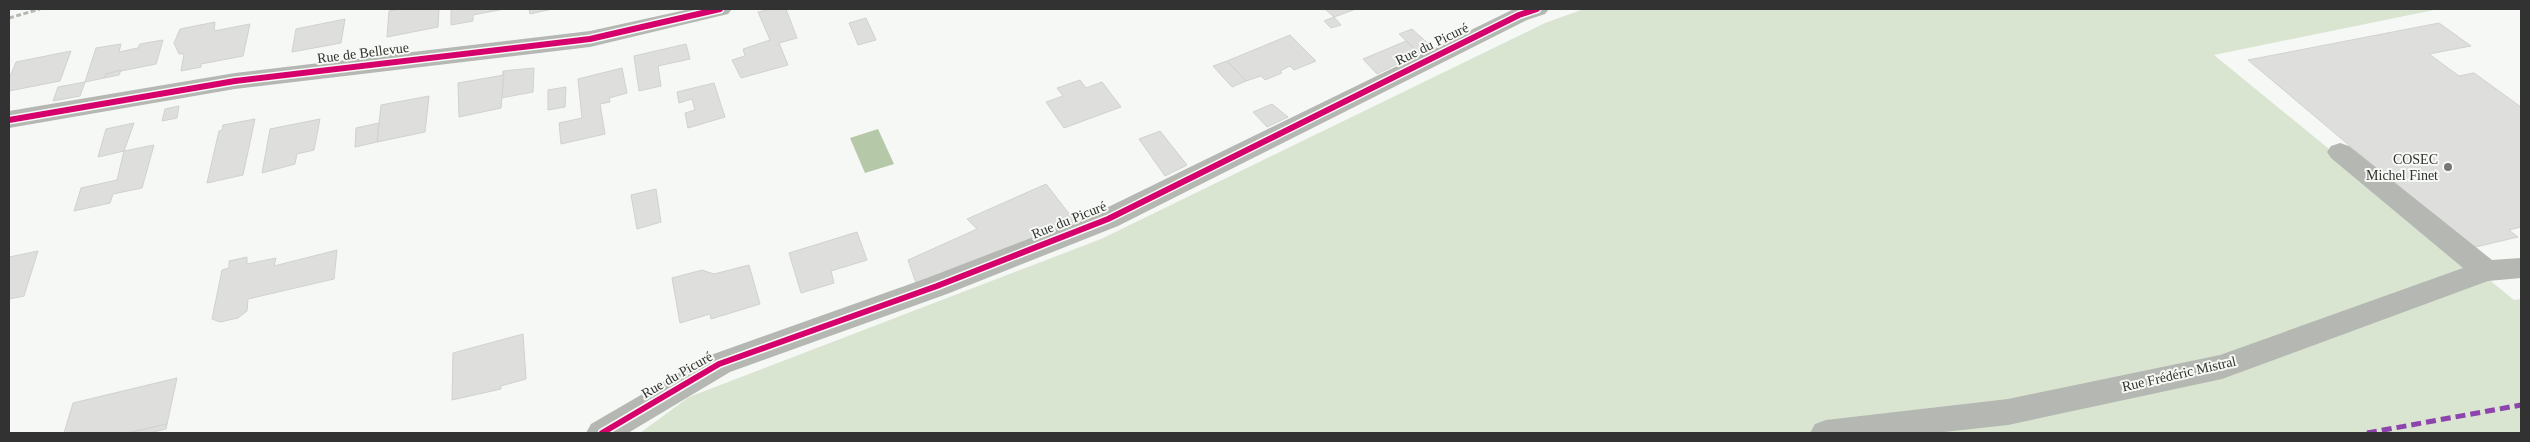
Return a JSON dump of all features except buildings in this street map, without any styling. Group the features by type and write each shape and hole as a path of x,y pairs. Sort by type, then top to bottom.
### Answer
{"street":[{"name":"Rue de Bellevue","path":"9,120 235,81 590,39 720,9"},
{"name":"Rue du Picuré","path":"602,433 719,364 937,286 1108,218 1519,15 1537,9"},
{"path":"2340,152 2486,271"},
{"name":"Rue Frédéric Mistral","path":"1826,433 2008,412 2222,367 2486,271 2521,268"}],"path":[{"path":"9,18 40,9"}],"shaded area":[{"path":"1584,9 2439,9 2214,55 2514,300 2521,299 2521,433 640,433 689,397 1101,239 1545,23"},
{"path":"878,129 894,164 865,173 850,138"}],"marked path":[{"path":"2367,433 2521,405"}],"cycle path":[{"path":"9,120 235,81 590,39 720,9"},
{"path":"602,433 719,364 937,286 1108,219 1519,15 1537,9"}],"place":[{"name":"COSEC Michel Finet","path":"2448,167"}]}
